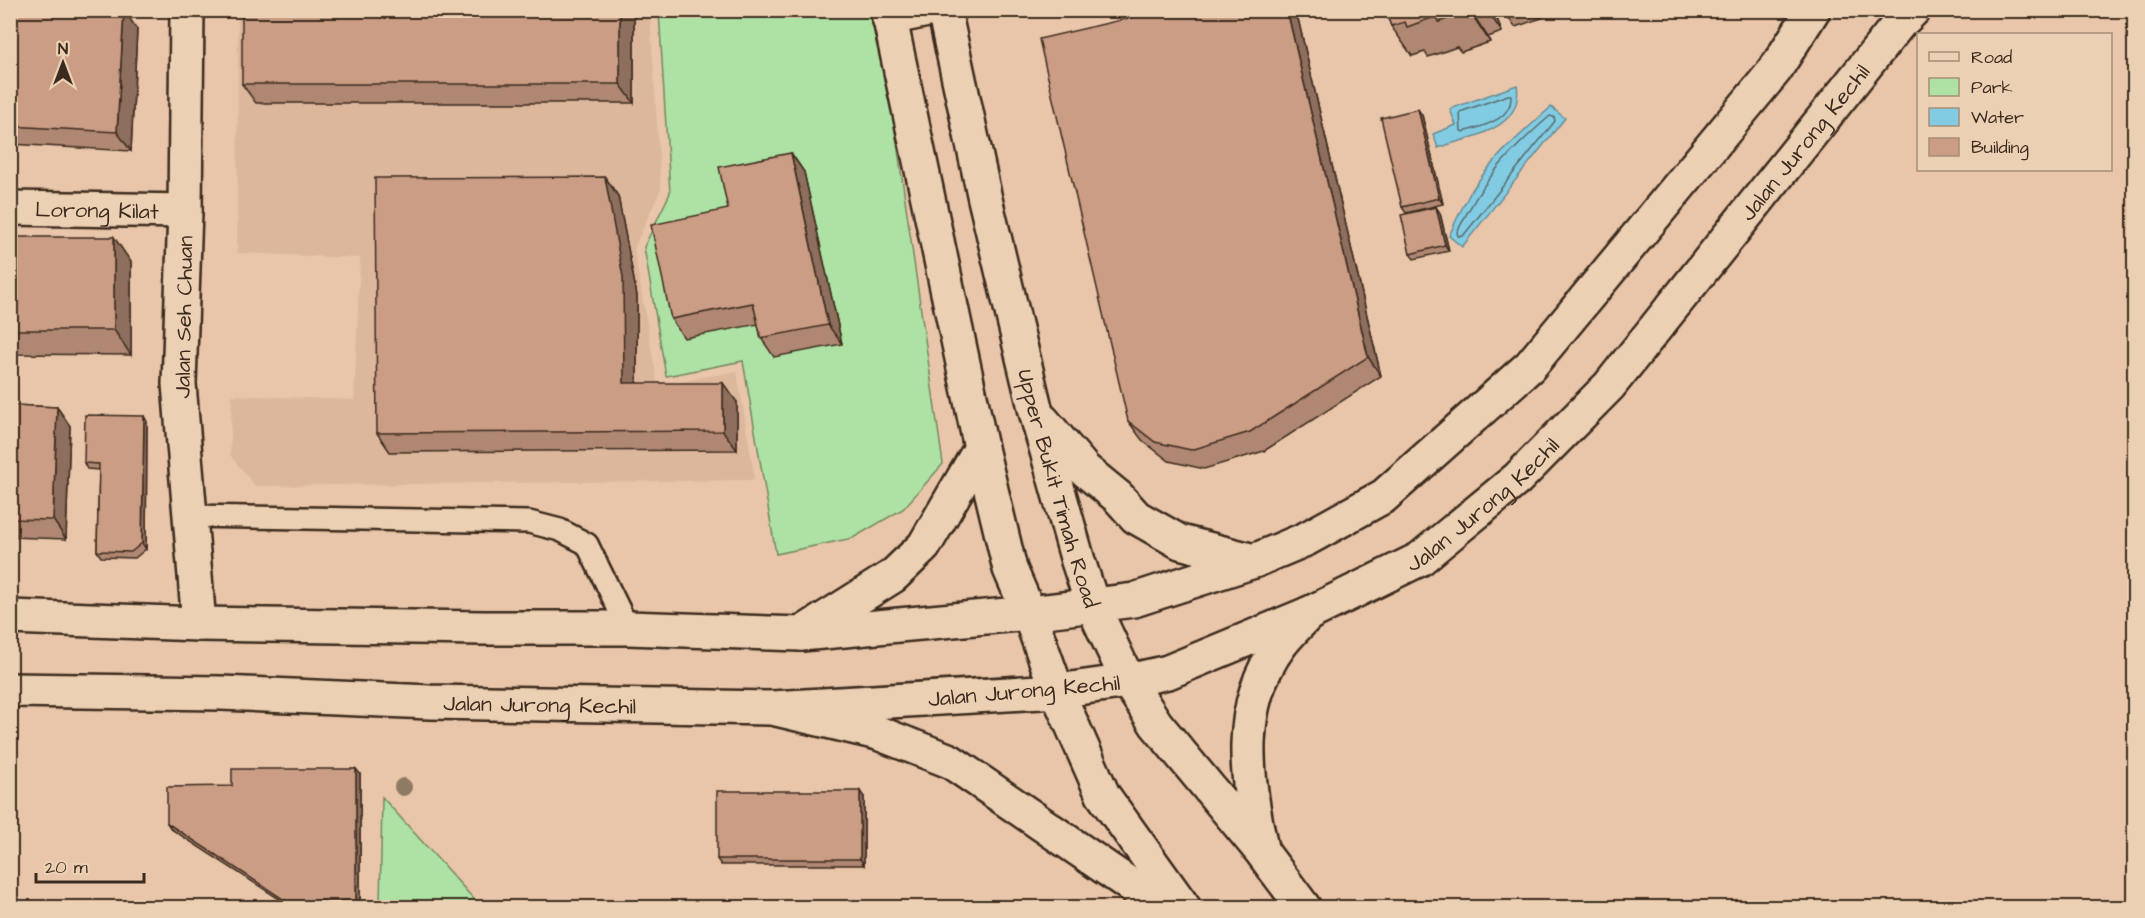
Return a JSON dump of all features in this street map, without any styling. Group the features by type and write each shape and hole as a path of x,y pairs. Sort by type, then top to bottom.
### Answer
{"main road":[{"name":"Jalan Seh Chuan","path":"188,10 185,212 179,384 199,624"},
{"path":"928,10 889,14 981,448 1010,569 1029,613 1057,692 1104,795 1184,908"},
{"name":"Upper Bukit Timah Road","path":"944,10 985,199 1036,412 1093,606 1128,681 1156,724 1262,852 1305,908"},
{"path":"10,617 199,624 628,628 801,634 1029,613 1134,600 1254,561 1306,539 1384,496 1530,366 1775,70 1813,10"},
{"name":"Jalan Jurong Kechil","path":"10,690 221,693 441,702 772,708 1057,692 1168,672 1308,614 1420,558 1517,479 1609,386 1909,13"},
{"name":"Lorong Kilat","path":"10,208 185,212"},
{"path":"1036,412 1085,470 1118,497 1137,517 1180,542 1254,561"},
{"path":"801,634 893,576 924,546 981,448"},
{"path":"1262,852 1254,813 1249,765 1248,724 1252,703 1263,675 1280,645 1308,614"},
{"path":"772,708 878,733 950,761 1164,908"}],"lane":[{"path":"190,516 529,522 550,527 587,544 628,628"}],"shaded area":[{"path":"238,11 650,11 661,189 634,249 658,386 737,371 755,480 255,486 230,455 232,395 354,400 360,258 237,253"}],"green space":[{"path":"659,11 878,11 943,464 903,509 853,538 776,554 743,361 666,376 644,247 670,193"},
{"path":"382,797 481,907 380,907"}],"water":[{"path":"1517,85 1517,100 1512,112 1504,122 1479,135 1438,148 1433,134 1456,125 1450,109"},
{"path":"1551,107 1565,118 1462,247 1449,236 1477,182 1517,137"}],"building":[{"path":"10,10 124,10 117,132 10,126"},
{"path":"242,10 620,10 620,84 242,84"},
{"path":"1164,10 1287,10 1368,357 1250,432 1191,450 1155,442 1128,421 1039,39"},
{"path":"1385,10 1469,11 1439,22 1437,16 1407,27 1405,22 1391,26"},
{"path":"1418,109 1439,198 1402,207 1381,118"},
{"path":"791,153 828,325 761,338 753,303 671,319 651,225 728,209 719,167"},
{"path":"605,177 623,277 624,383 723,383 723,431 377,433 375,178"},
{"path":"1436,207 1445,245 1410,254 1401,215"},
{"path":"10,237 114,237 114,330 10,330"},
{"path":"10,405 57,407 53,520 10,519"},
{"path":"85,415 144,416 142,543 131,552 97,551 99,464 84,463"},
{"path":"232,769 356,769 356,901 286,901 167,823 167,787 232,786"},
{"path":"717,791 860,791 860,859 717,859"}]}
